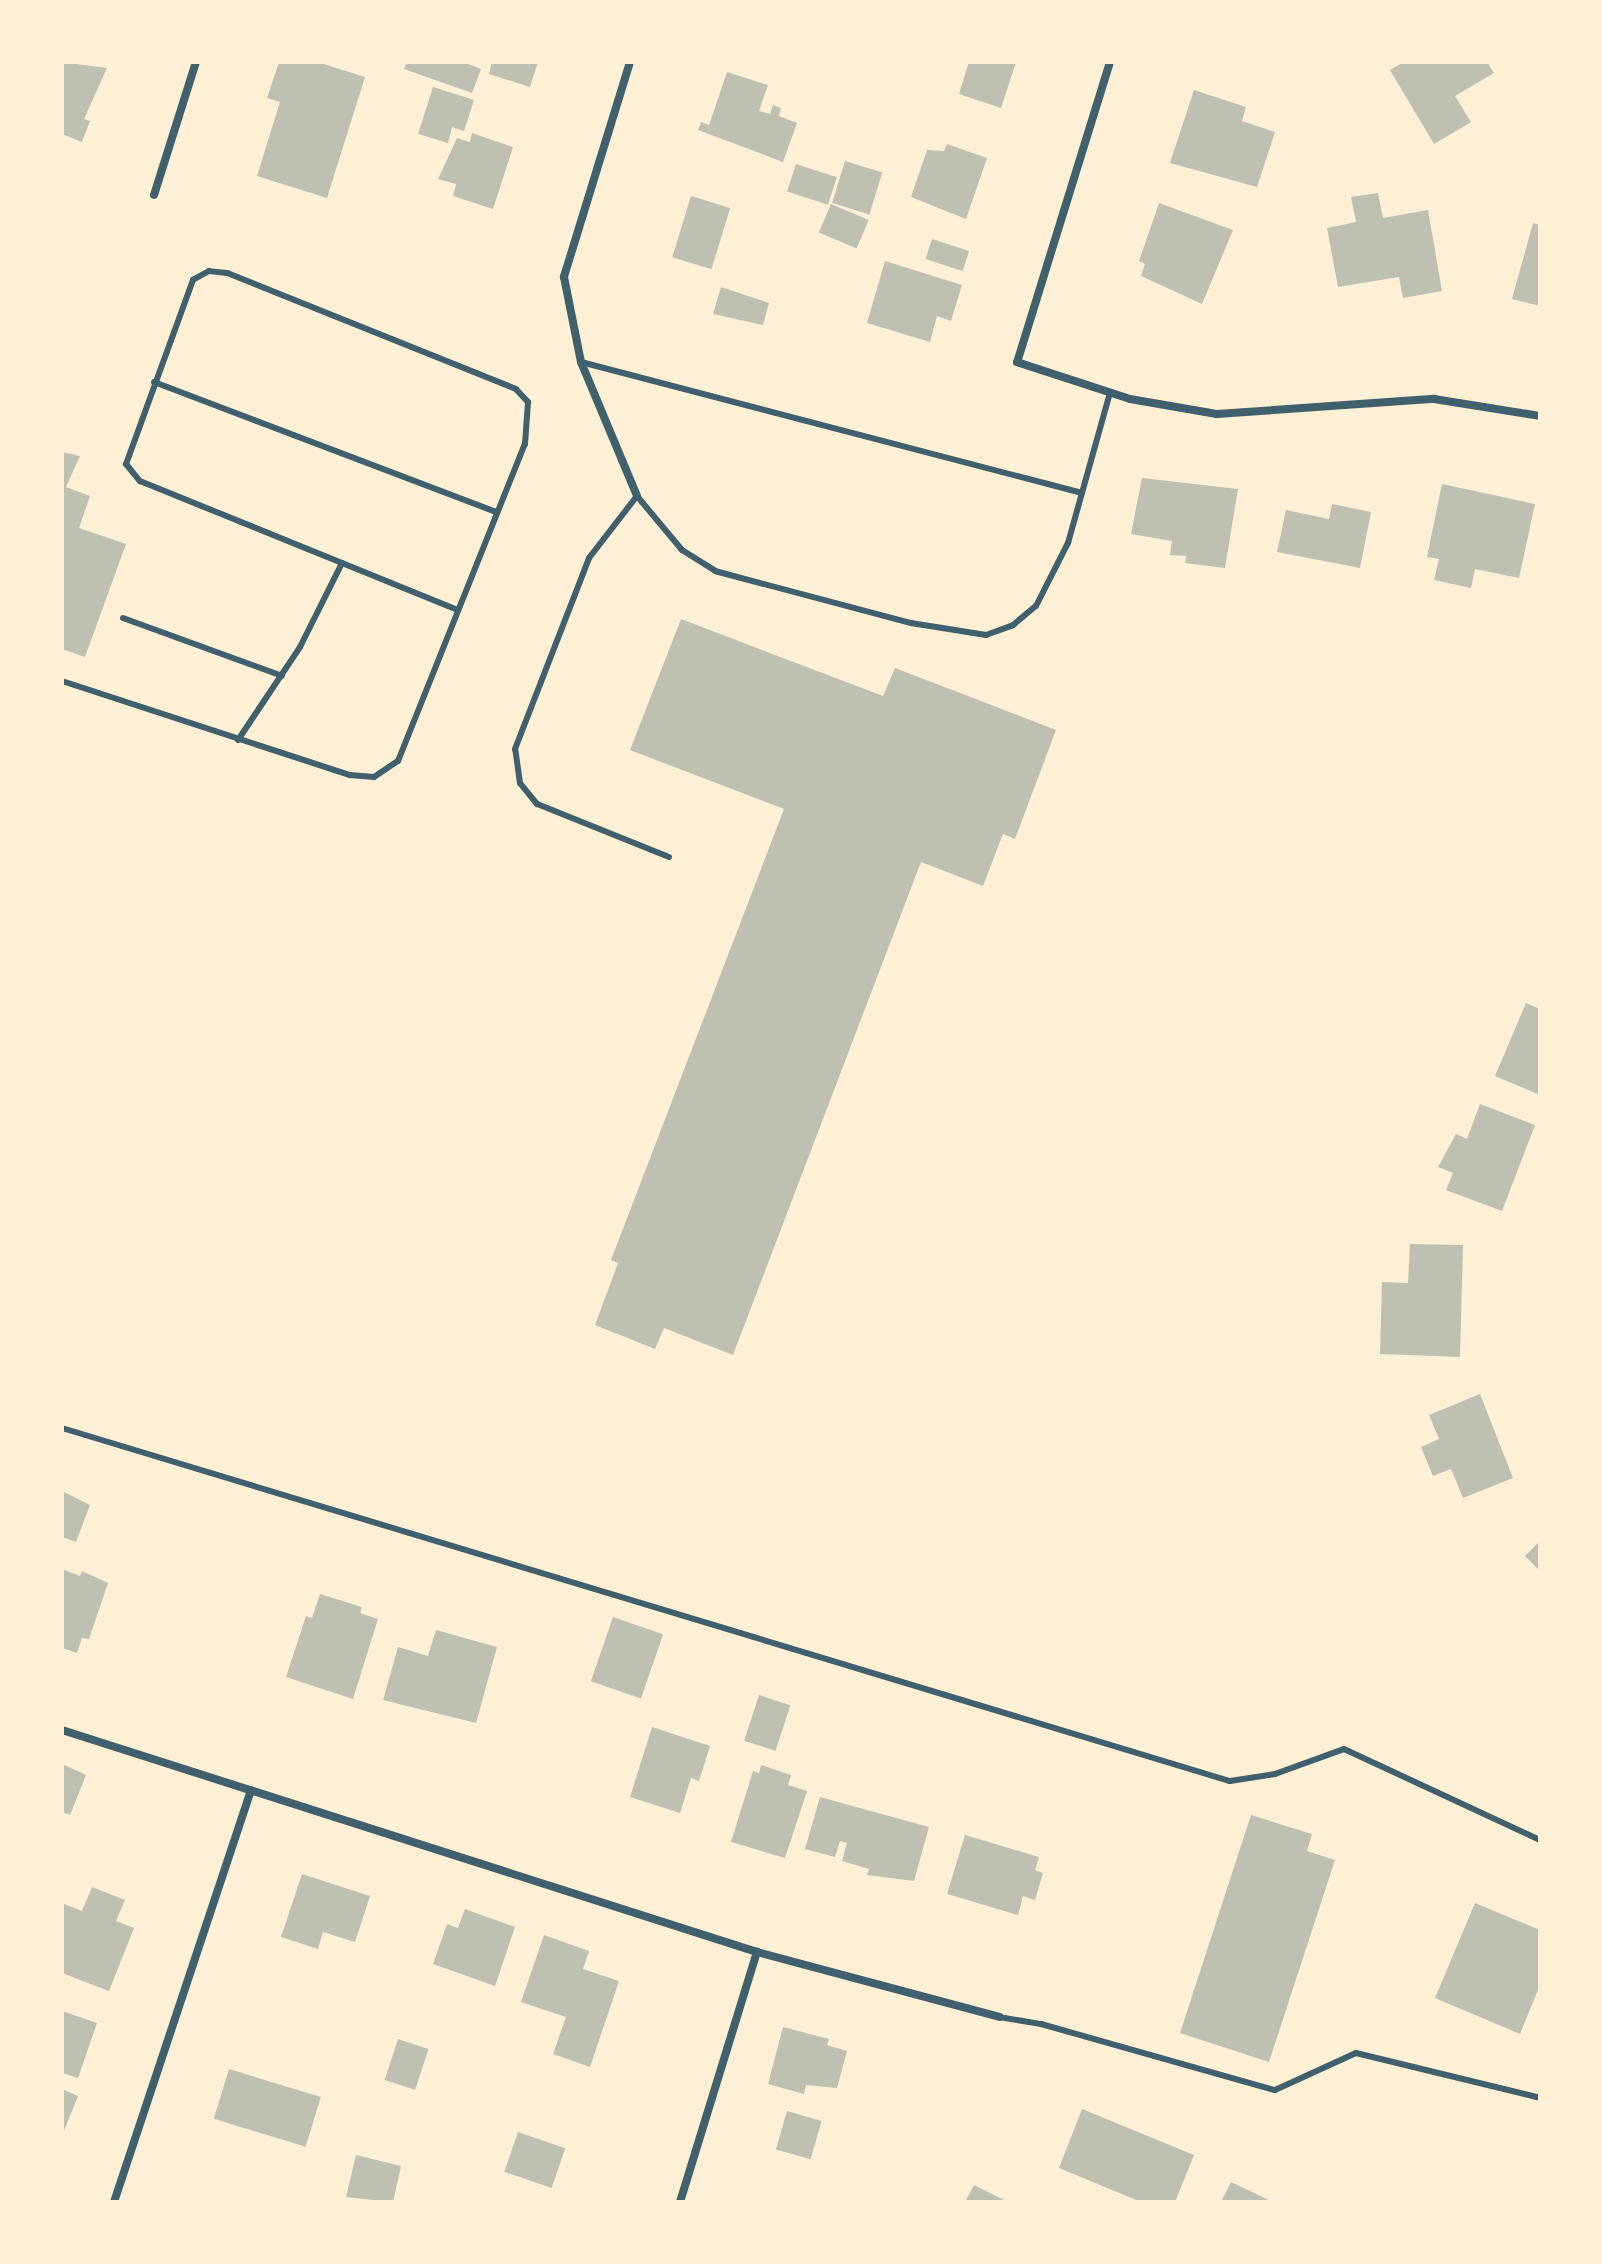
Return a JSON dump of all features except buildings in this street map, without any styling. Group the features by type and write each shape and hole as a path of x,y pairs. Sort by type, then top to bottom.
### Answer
{"street":[{"path":"154,195 196,62"},
{"path":"630,62 564,277 581,362 637,496"},
{"path":"1110,62 1017,362 1110,393 1217,414 1434,399 1540,416"},
{"path":"62,1730 757,1952 999,2017"},
{"path":"114,2202 251,1790"},
{"path":"680,2202 757,1952"}],"lane":[{"path":"62,681 350,775 374,777 398,761 497,512 531,418 528,402 516,389 227,273 209,271 193,280 126,464 140,481 458,610"},
{"path":"581,362 1082,493"},
{"path":"154,382 497,512"},
{"path":"669,857 537,804 520,783 515,749 589,558 637,496 682,550 715,571 911,623 986,635 1013,625 1036,606 1068,543 1110,393"},
{"path":"238,740 325,606 342,563"},
{"path":"123,618 282,676"},
{"path":"62,1428 1230,1781 1275,1774 1344,1749 1540,1840"},
{"path":"999,2017 1041,2024 1275,2090 1356,2053 1540,2098"}]}
